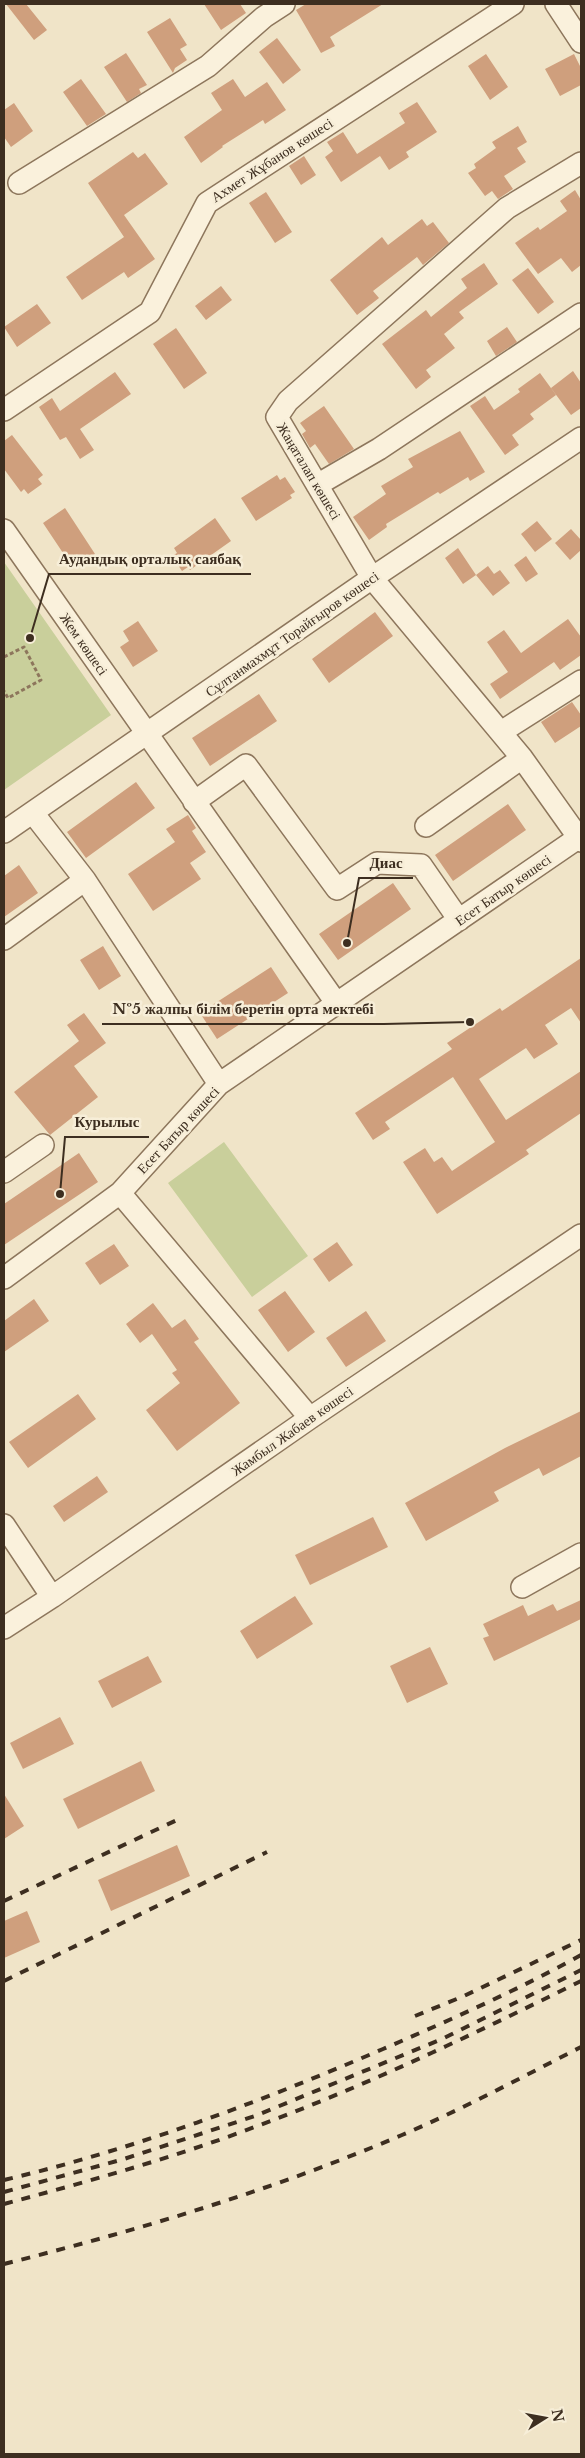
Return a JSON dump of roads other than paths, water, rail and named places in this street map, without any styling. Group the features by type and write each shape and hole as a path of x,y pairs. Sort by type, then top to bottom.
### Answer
{"street":[{"path":"19,183 208,66 264,17 284,4"},
{"name":"Ахмет Жұбанов көшесі","path":"4,410 150,312 207,202 513,4"},
{"path":"556,4 581,42"},
{"name":"Жаңаталап көшесі","path":"580,838 522,758 372,578 277,417 288,401 507,208 581,163"},
{"path":"317,485 379,449 531,350 581,314"},
{"name":"Сұлтанмахмұт Торайғыров көшесі","path":"4,832 372,578 581,438"},
{"name":"Жем көшесі","path":"4,530 337,1004"},
{"path":"501,732 581,681"},
{"path":"426,826 522,758"},
{"path":"194,802 246,765 337,889 377,863 421,865 459,920"},
{"path":"33,813 85,880 220,1084"},
{"name":"Есет Батыр көшесі","path":"4,1278 120,1192 220,1084 580,838"},
{"path":"4,939 85,880"},
{"path":"4,1172 43,1145"},
{"path":"120,1192 310,1418"},
{"name":"Жамбыл Жабаев көшесі","path":"4,1628 581,1234"},
{"path":"4,1525 52,1597"},
{"path":"522,1587 581,1554"}],"railway":[{"path":"4,1901 177,1820"},
{"path":"4,1981 267,1852"},
{"path":"415,2016 464,1996 581,1940"},
{"path":"4,2180 101,2154 244,2106 458,2016 581,1955"},
{"path":"4,2192 124,2159 255,2116 442,2039 581,1970"},
{"path":"4,2204 165,2158 228,2137 301,2109 422,2057 581,1981"},
{"path":"4,2264 155,2223 304,2174 425,2125 581,2047"}],"place":[{"name":"Аудандық орталық саябақ","path":"30,638"},
{"name":"Диас","path":"347,943"},
{"name":"№5 жалпы білім беретін орта мектебі","path":"470,1022"},
{"name":"Курылыс","path":"60,1194"}]}
